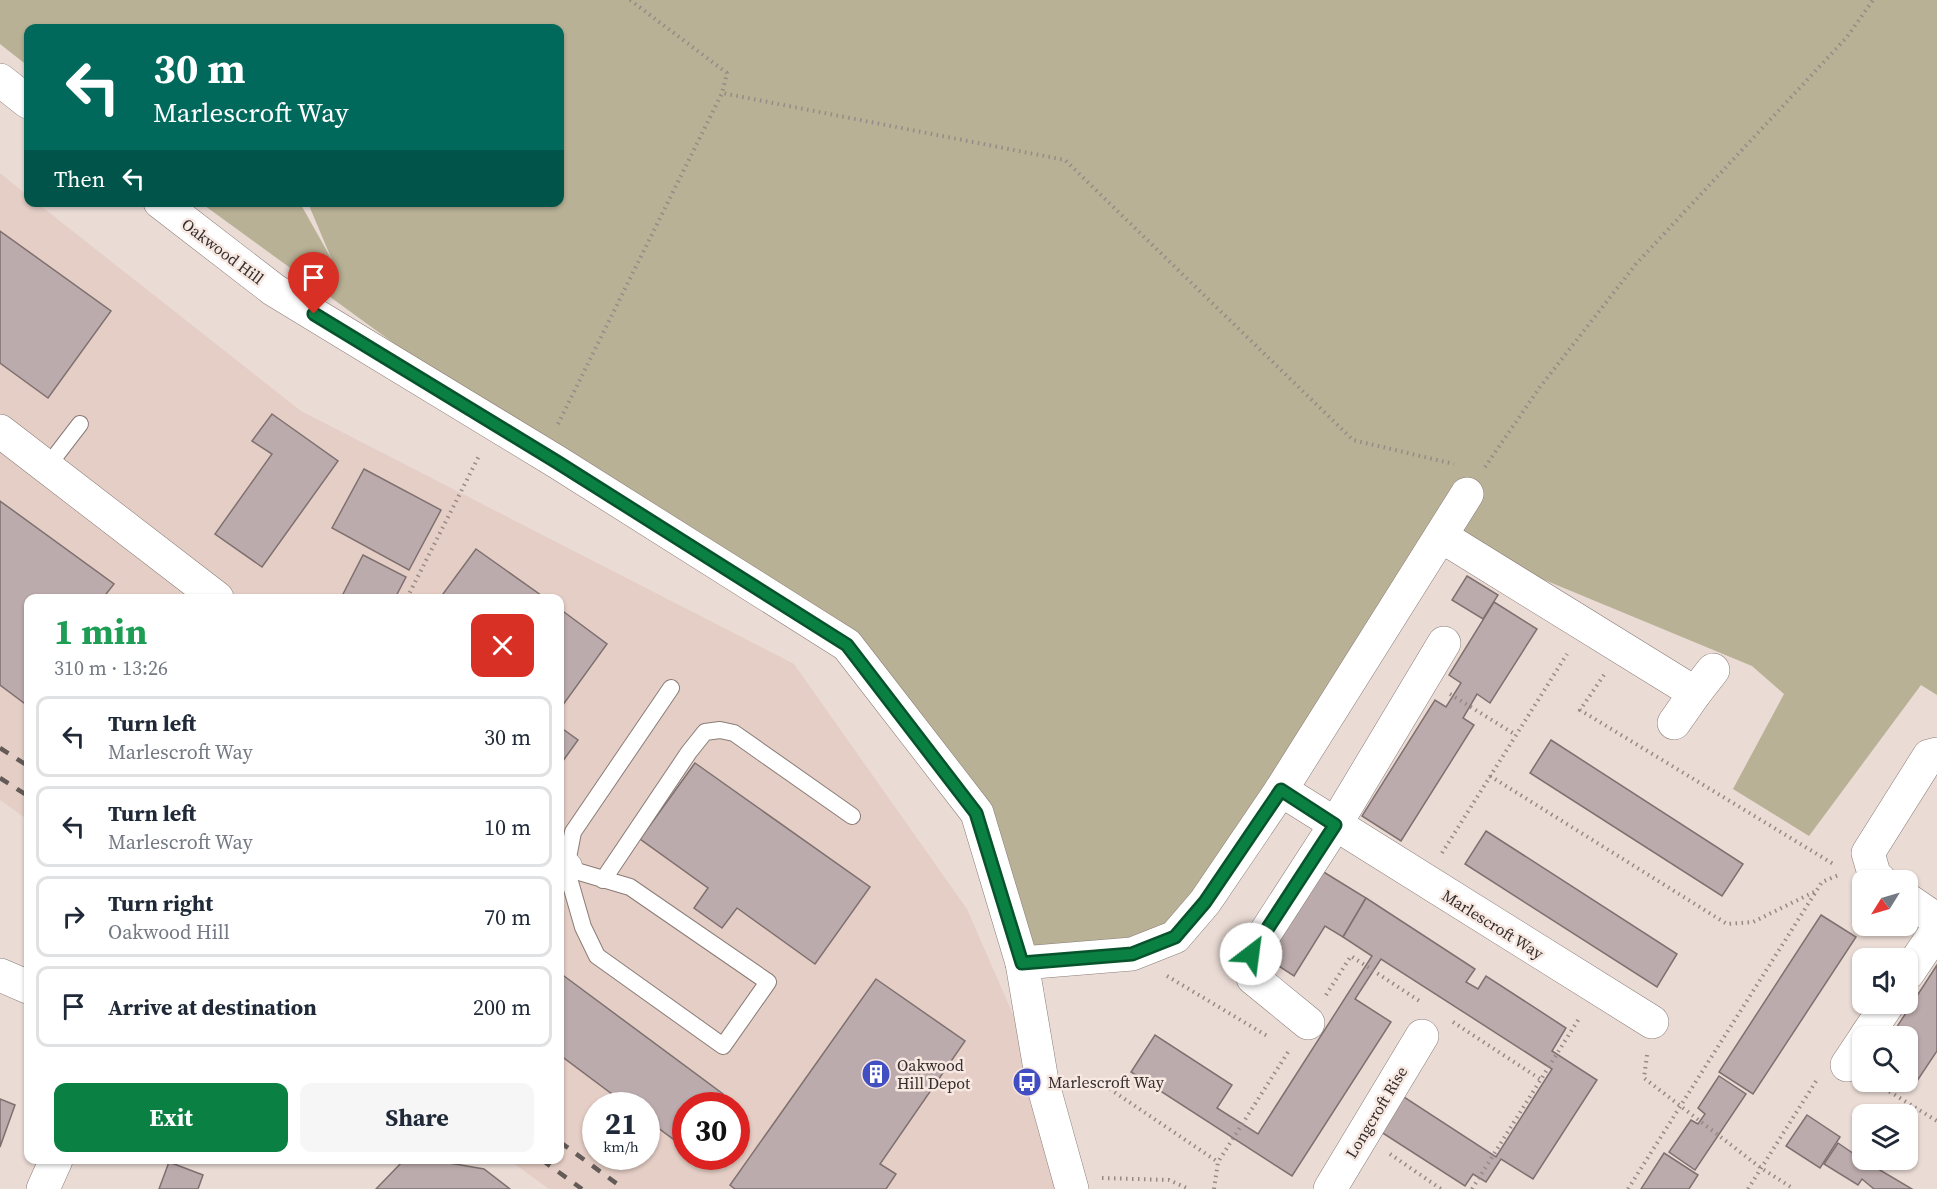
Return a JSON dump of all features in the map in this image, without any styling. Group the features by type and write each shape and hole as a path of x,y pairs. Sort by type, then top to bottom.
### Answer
{"street":[{"path":"0,80 24,99"},
{"name":"Oakwood Hill","path":"166,207 274,290 543,453 847,645 976,813 1022,963 1042,1081 1071,1183"},
{"path":"0,431 212,594"},
{"path":"1022,963 1132,954 1175,937 1205,902 1281,790 1467,494"},
{"path":"1441,536 1621,648 1704,682 1674,723"},
{"path":"1308,1023 1253,978 1251,954 1335,825 1444,643"},
{"path":"1873,870 1868,853 1929,756 1937,754"},
{"name":"Marlescroft Way","path":"1281,790 1652,1022"},
{"path":"1918,907 1937,920"},
{"path":"1918,958 1937,930"},
{"path":"0,975 24,985"},
{"name":"Longcroft Rise","path":"1330,1189 1422,1036"},
{"path":"43,1189 54,1164"}],"lane":[{"path":"47,467 80,424"},
{"path":"564,862 573,832 671,688"},
{"path":"603,880 689,752 705,732 720,730 734,733 852,816"},
{"path":"564,865 630,887 768,982 723,1046 597,956 583,927 564,868"}],"path":[{"path":"543,453 722,93 727,73 630,0"},
{"path":"1467,494 1540,387 1636,264 1847,37 1873,0"},
{"path":"722,93 1065,160 1353,440 1454,463 1467,494"},
{"path":"409,594 495,424"},
{"path":"1425,881 1586,625"},
{"path":"1621,648 1580,710 1846,871 1822,882 1628,1189"},
{"path":"1442,689 1516,735"},
{"path":"1490,776 1727,924 1753,922 1817,891"},
{"path":"1132,954 1270,1038"},
{"path":"1472,1189 1598,988"},
{"path":"1652,1022 1644,1078 1761,1168 1794,1189"},
{"path":"1214,1189 1218,1162 1308,1023"},
{"path":"1280,1044 1290,1050"},
{"path":"1748,1189 1761,1168 1851,1065 1937,1120"},
{"path":"1098,1081 1218,1162"},
{"path":"1362,1135 1441,1189"},
{"path":"1071,1183 1169,1180 1190,1189"}],"shaded area":[{"path":"0,0 1937,0 1937,695 1921,685 1809,836 1733,789 1784,694 1752,666 1441,537 1175,937 1022,963 977,813 847,645 557,462 206,207 302,207 332,260 310,207 564,207 564,24 24,24 24,63 0,44"},
{"path":"0,173 24,193 24,207 42,207 301,411 794,664 967,909 1042,1081 1072,1189 549,1189 515,1164 564,1164 564,594 24,594 24,817 0,800"}],"building":[{"path":"0,231 111,311 48,398 0,363"},
{"path":"272,414 338,461 262,567 215,534 272,454 252,441"},
{"path":"364,469 441,510 409,570 332,528"},
{"path":"0,501 114,584 106,594 24,594 24,703 0,685"},
{"path":"476,549 539,594 443,594"},
{"path":"363,555 406,577 397,594 343,594"},
{"path":"1467,576 1498,595 1483,619 1452,600"},
{"path":"1494,602 1537,629 1490,703 1477,694 1463,718 1474,725 1401,841 1362,816 1435,700 1446,707 1461,683 1449,675"},
{"path":"564,612 607,644 564,703"},
{"path":"564,730 578,740 564,759"},
{"path":"1551,740 1743,864 1722,896 1530,773"},
{"path":"695,763 870,887 815,964 737,908 722,928 694,908 708,888 640,839"},
{"path":"1486,831 1677,954 1657,987 1465,864"},
{"path":"1322,871 1366,898 1343,937 1325,926 1294,976 1268,959"},
{"path":"1366,898 1475,969 1466,982 1478,989 1486,976 1566,1028 1552,1051 1597,1080 1533,1179 1501,1159 1486,1182 1473,1174 1465,1186 1378,1130 1401,1095 1496,1157 1552,1069 1381,959 1355,999 1391,1022 1292,1176 1131,1072 1155,1035 1232,1085 1217,1108 1258,1134 1372,956 1343,937"},
{"path":"1821,915 1856,937 1753,1094 1719,1072"},
{"path":"1937,965 1937,1051 1918,1080 1918,1026 1897,1026 1905,1014 1918,1014 1918,994"},
{"path":"564,976 720,1092 672,1092 672,1138 660,1129 660,1092 609,1092 564,1058"},
{"name":"Oakwood Hill Depot","path":"876,979 965,1041 880,1164 896,1174 886,1189 735,1189 730,1185 741,1170 750,1170 750,1157"},
{"path":"1719,1076 1746,1094 1695,1170 1669,1152 1691,1120 1698,1124 1705,1114 1698,1108"},
{"path":"0,1099 15,1105 0,1147"},
{"path":"1807,1115 1840,1137 1820,1168 1786,1146"},
{"path":"1838,1143 1852,1153 1852,1170 1880,1170 1912,1189 1874,1189 1862,1179 1858,1185 1824,1164"},
{"path":"1664,1153 1698,1175 1689,1189 1641,1189"},
{"path":"168,1164 174,1164 203,1175 198,1189 159,1189"},
{"path":"400,1164 455,1164 484,1169 510,1189 376,1189"}],"railway":[{"path":"0,748 24,763"},
{"path":"0,778 24,793"},
{"path":"564,1145 624,1189"},
{"path":"548,1164 582,1189"}],"place":[{"name":"Oakwood Hill Depot","path":"876,1074"},
{"name":"Marlescroft Way","path":"1027,1082"}],"route":[{"path":"314,314 557,462 847,645 976,813 1022,963 1132,954 1175,937 1205,902 1281,790 1335,825 1251,954"}]}
